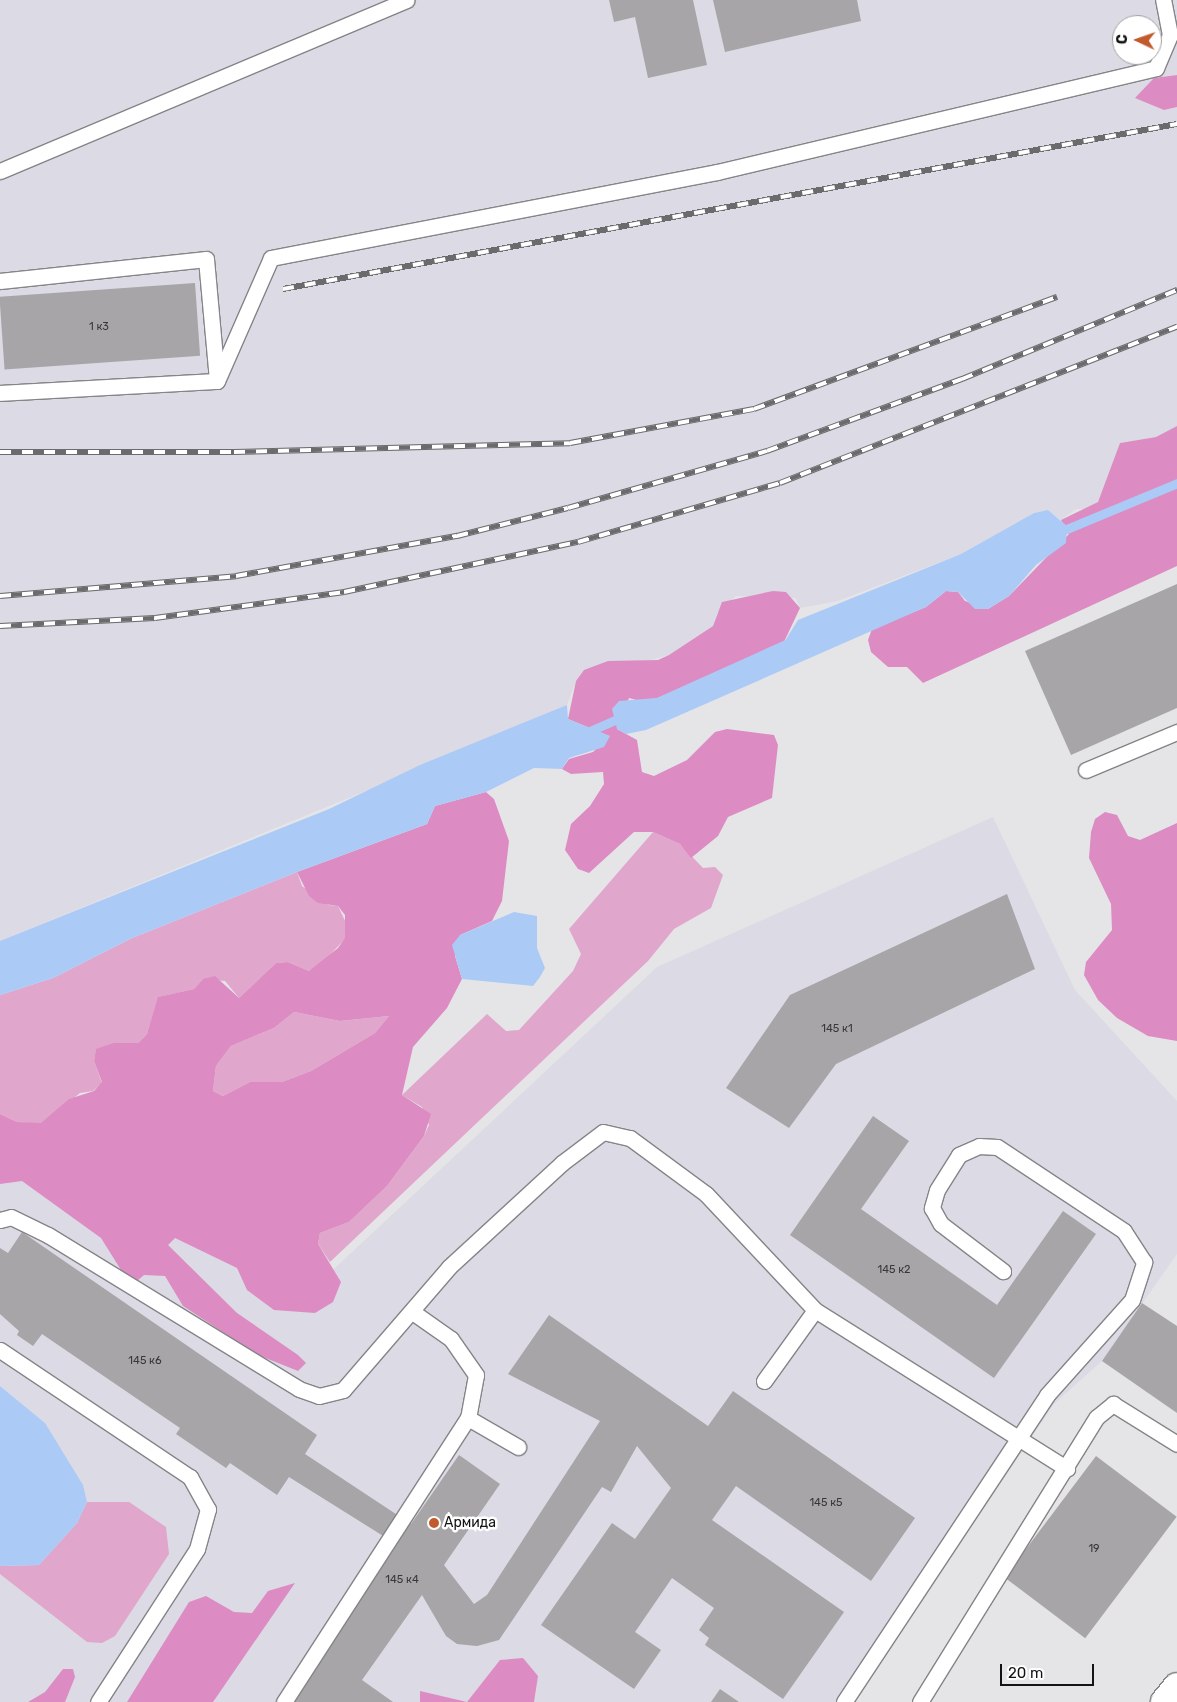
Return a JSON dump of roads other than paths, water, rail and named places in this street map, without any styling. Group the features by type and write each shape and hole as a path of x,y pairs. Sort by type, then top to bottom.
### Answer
{"street":[{"path":"1165,1702 1177,1687"}],"lane":[{"path":"0,171 406,0"},
{"path":"217,380 271,258 717,172 1156,68 1170,35 1163,0"},
{"path":"0,282 206,259 217,380"},
{"path":"0,393 217,380"},
{"path":"1086,770 1177,732"},
{"path":"0,1220 11,1218 48,1235 299,1389 319,1396 343,1390 414,1313 449,1267 562,1163 603,1132 630,1138 706,1194 815,1310 1022,1438 1067,1469"},
{"path":"844,1702 1022,1438 1048,1395 1132,1300 1144,1262 1124,1231 997,1147 979,1146 960,1155 937,1190 932,1208 941,1224 1003,1271"},
{"path":"764,1381 815,1310"},
{"path":"284,1702 468,1418 476,1375 451,1338 414,1313"},
{"path":"0,1350 190,1477 208,1509 197,1550 98,1702"},
{"path":"920,1702 1098,1417 1113,1404 1177,1444"},
{"path":"468,1418 518,1447"}],"water":[{"path":"1048,510 1067,526 1066,543 1036,565 1009,596 988,609 975,609 958,592 946,591 926,607 646,730 626,734 617,729 612,709 619,701 680,696 766,657 783,644 798,620 961,554 1034,513"},
{"path":"567,705 568,719 610,736 604,747 569,758 562,769 534,768 486,792 435,806 427,824 297,872 132,938 53,978 0,995 0,941 329,809 420,765"},
{"path":"514,912 537,916 537,948 545,968 540,977 533,986 462,979 452,945 460,935"},
{"path":"0,1386 45,1423 83,1485 87,1502 77,1523 39,1565 0,1566"}],"waterway":[{"path":"1057,533 1177,483"},
{"path":"657,702 786,644"},
{"path":"585,733 624,716"}],"railway":[{"path":"283,289 1177,124"},
{"path":"0,596 236,576 457,536 568,508 767,451 962,379 1177,290"},
{"path":"0,452 234,452 570,443 754,409 1057,297"},
{"path":"0,626 155,618 344,592 578,542 780,483 1177,327"}],"place":[{"name":"Армида","path":"434,1523"}]}
